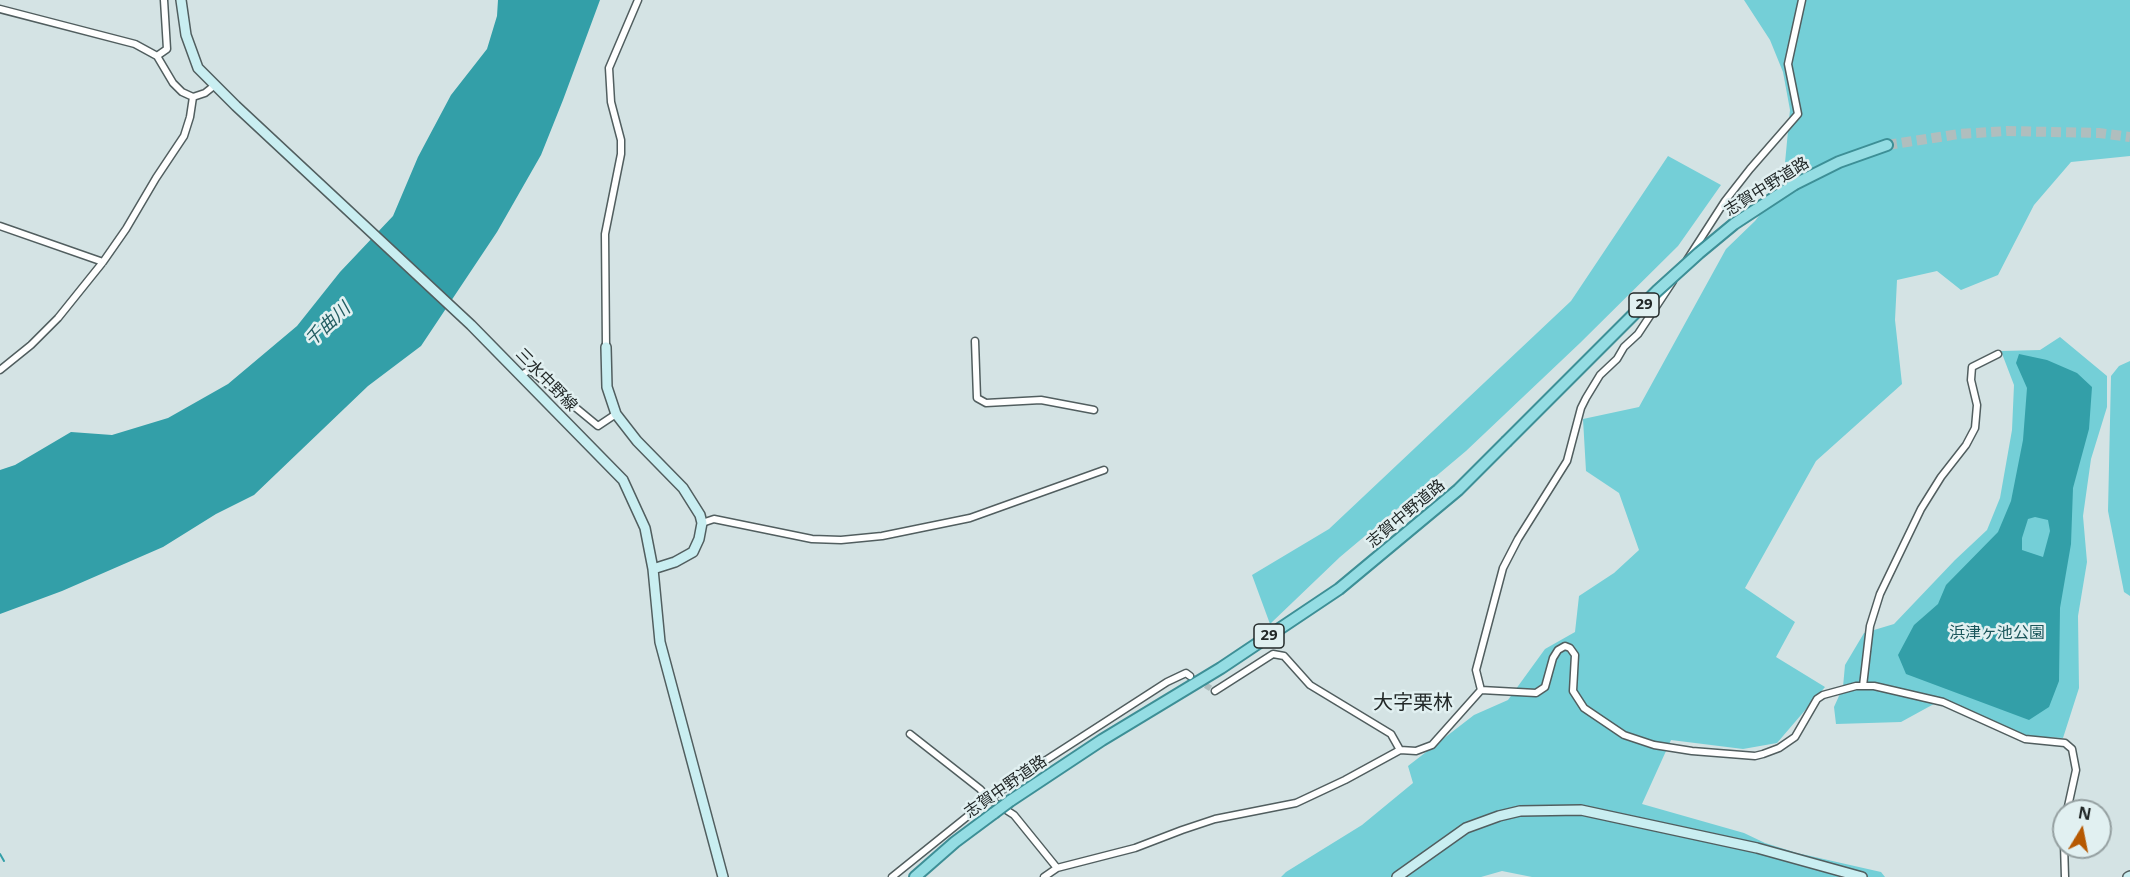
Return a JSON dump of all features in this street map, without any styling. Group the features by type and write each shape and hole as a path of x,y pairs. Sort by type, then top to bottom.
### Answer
{"main road":[{"name":"三水中野線","path":"181,0 186,35 198,68 471,325 624,480 645,528 653,569 660,642 723,877"},
{"name":"志賀中野道路","path":"915,877 955,842 1010,801 1102,740 1221,668 1339,589 1458,490 1657,291 1734,224 1795,184 1847,159 1887,145"},
{"path":"606,347 607,387 616,414 637,441 683,488 700,515 702,523 699,539 693,552 675,562 653,569"},
{"path":"1397,877 1466,828 1498,816 1520,811 1571,810 1600,814 1758,848 1862,877"}],"street":[{"path":"157,56 166,49 164,0"},
{"path":"606,347 605,234 621,154 621,140 610,102 609,68 638,0"},
{"path":"1481,690 1476,670 1503,568 1518,539 1567,461 1581,408 1600,375 1617,359 1624,346 1638,334 1654,312 1725,201 1798,114 1788,64 1802,0"},
{"path":"0,9 135,44 157,56 173,83 182,92 193,97 205,93 215,85"},
{"path":"0,370 31,345 58,318 103,262 184,136 193,97"},
{"path":"0,226 103,262"},
{"path":"975,341 977,398 986,403 1041,400 1094,410"},
{"path":"1863,686 1870,626 1880,594 1921,509 1976,428 1977,405 1971,380 1972,367 1998,354"},
{"path":"521,375 530,370 598,426 616,414"},
{"path":"702,523 714,519 812,539 841,540 882,536 970,518 1104,470"},
{"path":"1481,690 1536,693 1547,684 1553,658 1558,650 1565,646 1570,648 1575,655 1573,691 1584,708 1624,735 1654,745 1692,751 1755,756 1779,748 1795,737 1817,699 1823,695 1863,686 1875,686 1943,702 2025,739 2065,743 2072,748 2076,770 2070,799"},
{"path":"1215,691 1273,654 1284,656 1310,686 1391,734 1400,750"},
{"path":"892,877 989,799 1167,682 1186,674 1190,676"},
{"path":"1044,877 1057,868 1135,848 1215,819 1296,803 1400,750 1416,751 1432,745 1481,690"},
{"path":"910,734 980,789 989,799 1014,815 1057,868"},
{"path":"2064,859 2065,877"}],"green space":[{"path":"1744,0 2130,0 2130,156 2071,162 2034,205 1998,275 1961,290 1937,271 1897,280 1895,320 1902,384 1816,461 1745,588 1795,622 1776,657 1825,687 1777,743 1743,749 1671,740 1642,804 1744,833 1765,843 1797,853 1881,872 1885,877 1532,877 1502,871 1481,877 1281,877 1362,825 1413,783 1408,766 1474,715 1508,700 1545,649 1575,632 1579,596 1614,573 1639,550 1619,493 1586,471 1583,419 1639,407 1726,249 1755,221 1783,184 1790,110 1783,72 1770,40"},
{"path":"1668,156 1721,185 1678,246 1466,451 1340,557 1270,624 1252,575 1329,529 1571,301"},
{"name":"浜津ヶ池公園","path":"2060,337 2107,376 2107,407 2091,459 2083,516 2087,562 2078,616 2079,688 2063,738 2025,736 1943,699 1901,722 1836,724 1834,707 1843,687 1845,665 1864,633 1894,624 1987,530 2000,498 2012,430 2014,385 2001,351 2040,350"},
{"path":"2130,361 2130,596 2124,592 2108,511 2111,376 2119,366"}],"water":[{"name":"千曲川","path":"498,0 600,0 541,155 497,232 421,346 368,386 254,495 216,514 163,547 62,591 0,614 0,470 15,465 71,432 112,435 168,418 228,384 297,326 340,272 393,216 418,157 451,95 487,49 497,16"},
{"name":"浜津ヶ池公園","path":"2019,354 2047,360 2077,373 2092,387 2089,429 2073,488 2071,544 2060,608 2059,681 2049,707 2029,720 1906,674 1898,655 1914,625 1938,604 1946,585 1998,532 2011,501 2023,440 2027,388 2016,363","holes":["2035,517 2048,520 2050,531 2043,557 2022,550 2022,538 2028,519"]}],"waterway":[{"path":"0,854 4,861"}],"tunnel":[{"path":"1887,145 1959,134 2007,131 2099,133 2130,137"},
{"path":"1190,676 1215,691"}],"district":[{"name":"大字栗林","path":"1413,703"}]}
